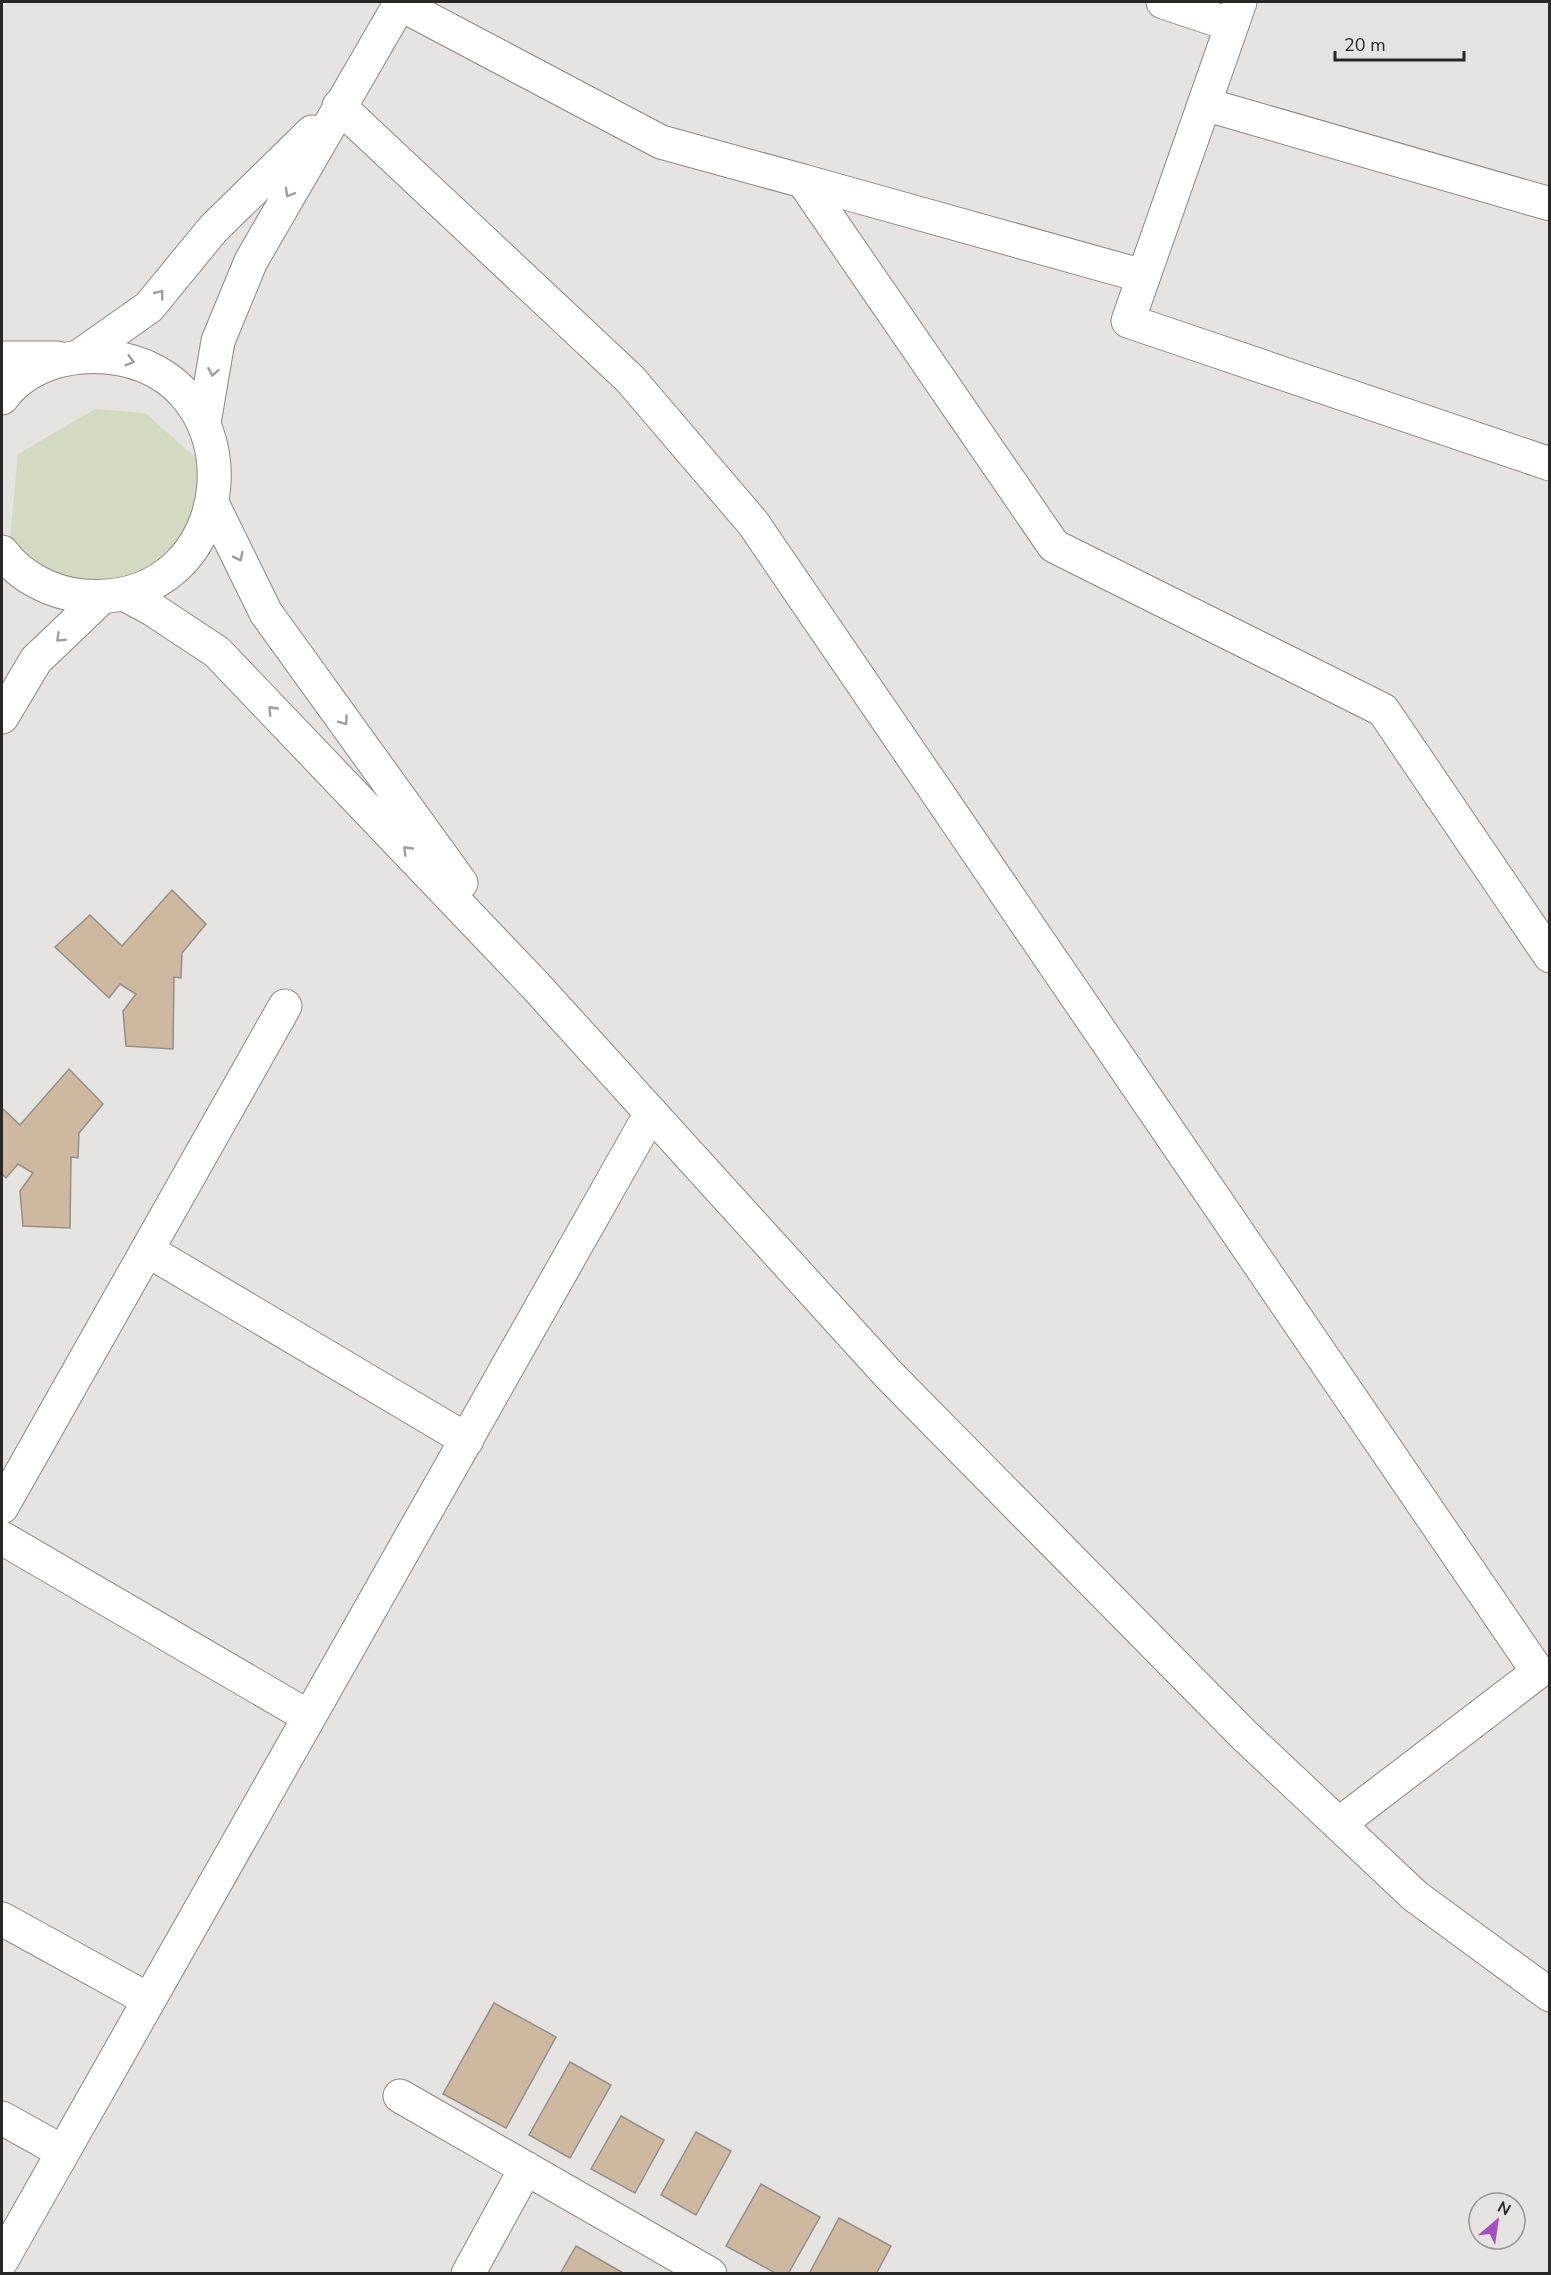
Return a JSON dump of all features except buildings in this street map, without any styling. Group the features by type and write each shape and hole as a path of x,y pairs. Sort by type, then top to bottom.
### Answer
{"street":[{"path":"1163,2 1236,13 1128,321 1550,465"},
{"path":"204,423 218,341 251,261 339,106 401,3 660,142 1143,276"},
{"path":"1204,104 1550,204"},
{"path":"2,398 30,374 74,356 149,307 213,229 339,106"},
{"path":"339,106 630,379 753,523 1538,1671 1339,1824"},
{"path":"802,181 1054,546 1383,710 1550,956"},
{"path":"2,358 74,356 127,359 152,369 182,391 204,423 214,450 213,505 199,541 178,565 147,586 113,596 36,660 2,717"},
{"path":"213,505 266,613 534,984"},
{"path":"2,552 8,561 36,582 67,594 113,596 152,609 217,652 534,984 889,1375 1244,1735 1415,1896 1550,1995"},
{"path":"2,1507 285,1006"},
{"path":"2,2260 651,1113"},
{"path":"147,1250 467,1440"},
{"path":"2,1538 309,1717"},
{"path":"2,1919 149,2000"},
{"path":"400,2096 710,2274"},
{"path":"2,2118 63,2152"},
{"path":"468,2274 526,2168"}],"green space":[{"path":"95,409 145,413 213,473 199,541 124,594 8,561 18,454"}]}
